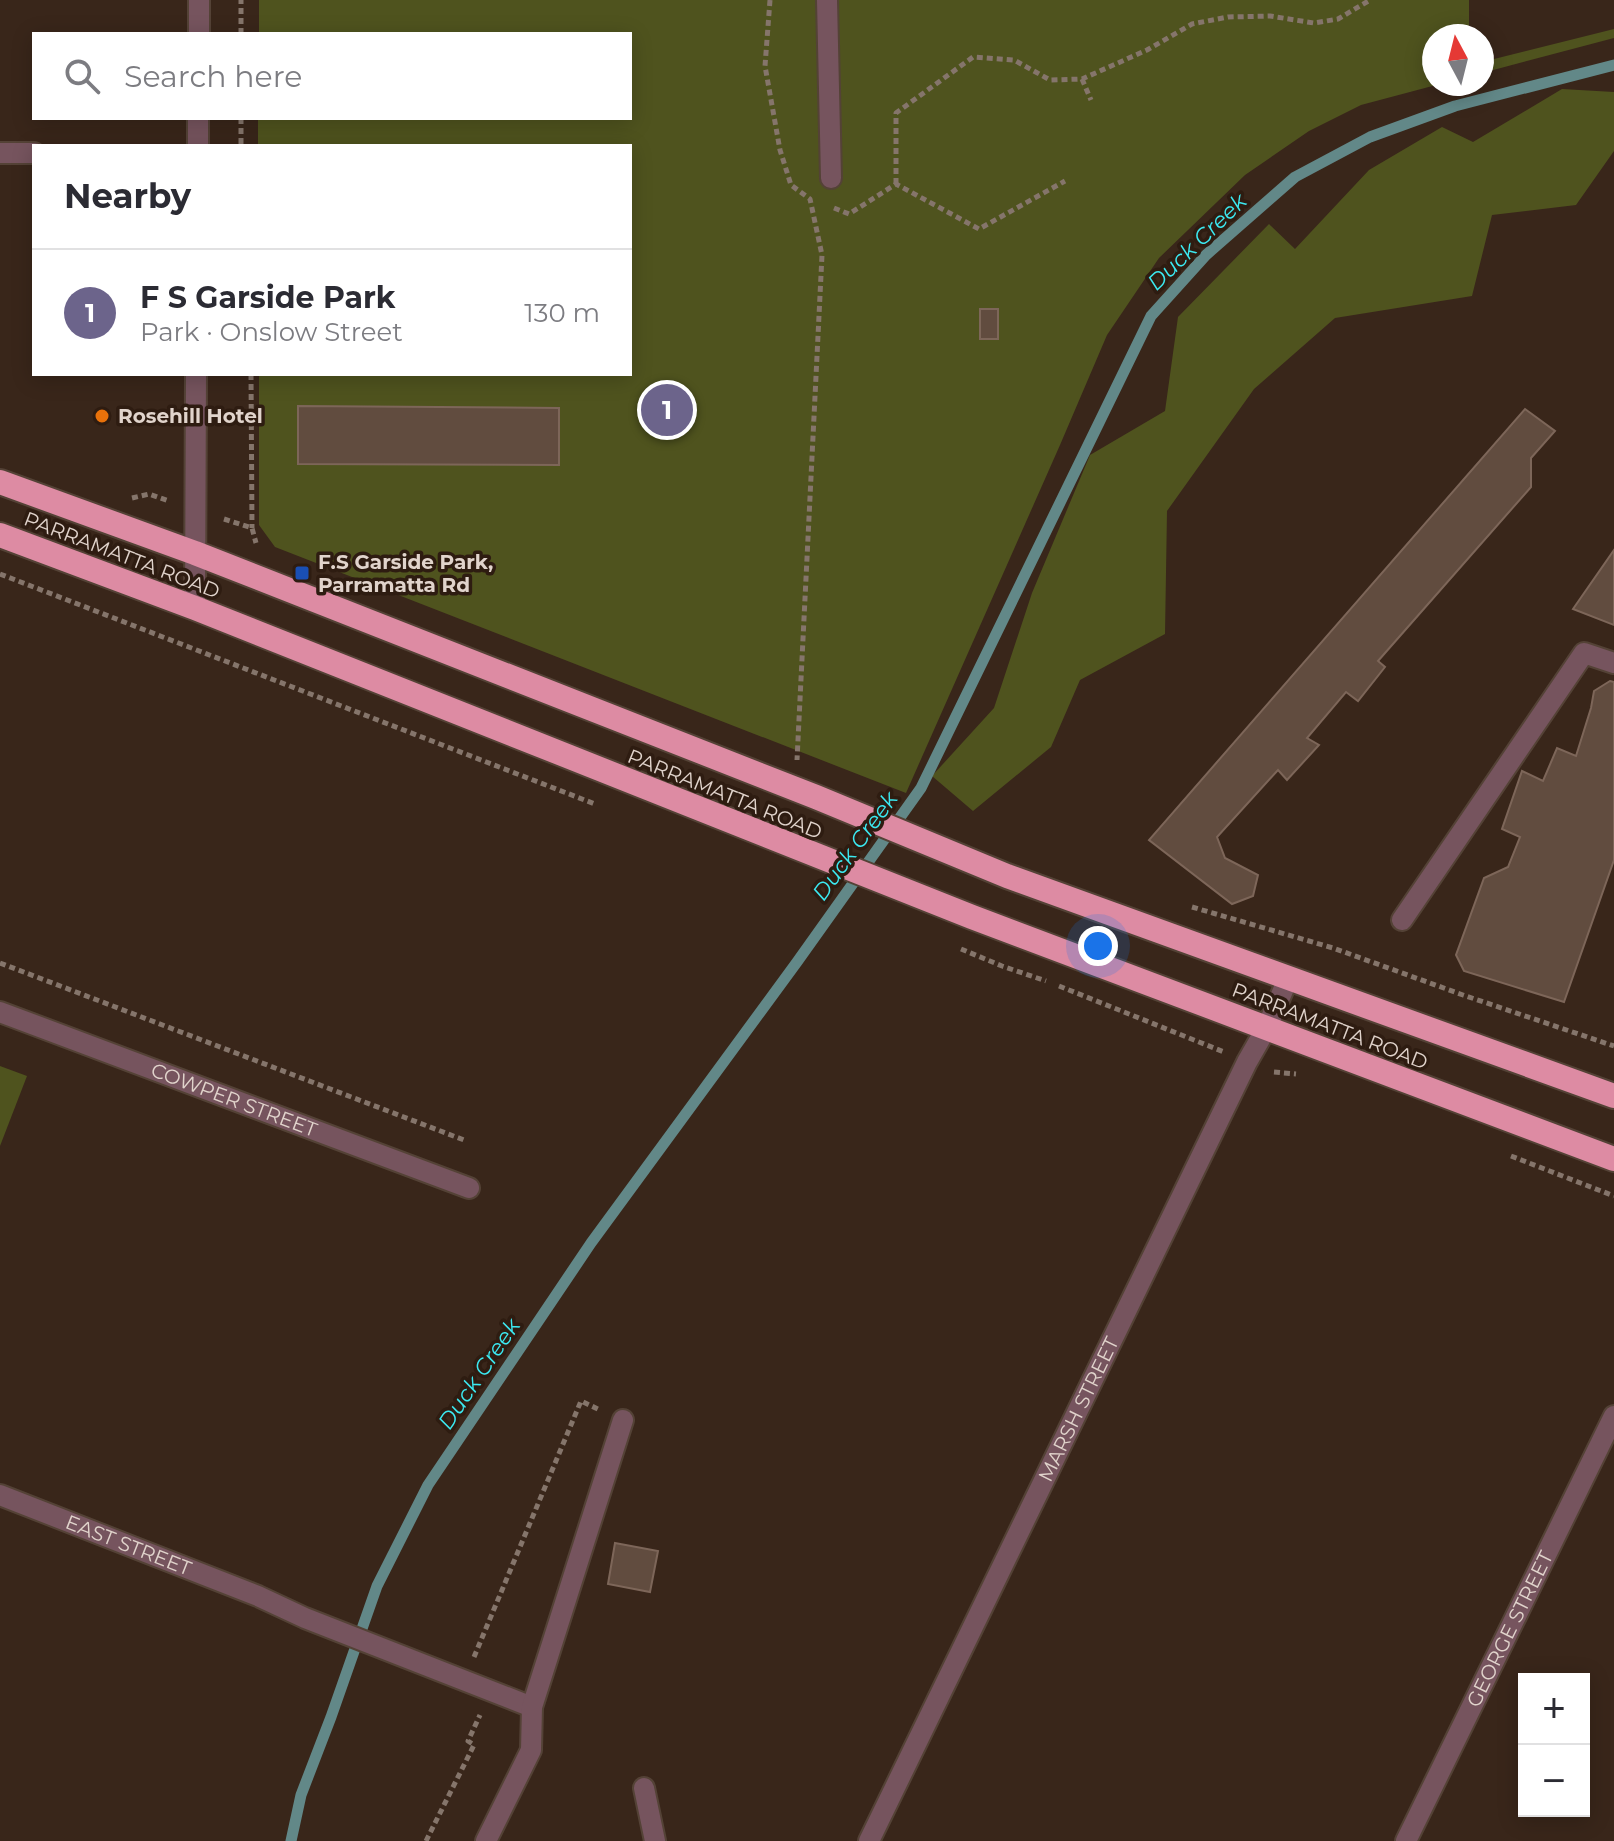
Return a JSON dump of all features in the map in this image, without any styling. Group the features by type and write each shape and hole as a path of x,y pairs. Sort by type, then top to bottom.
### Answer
{"highway":[{"name":"PARRAMATTA ROAD","path":"0,482 195,553 816,797 1007,876 1614,1096"},
{"name":"PARRAMATTA ROAD","path":"0,535 195,608 972,917 1614,1159"}],"street":[{"path":"199,0 199,32"},
{"path":"827,0 831,178"},
{"path":"198,120 198,144"},
{"path":"0,153 32,153"},
{"path":"195,608 196,376"},
{"path":"1402,920 1584,653 1614,663"},
{"name":"MARSH STREET","path":"869,1841 1288,979"},
{"name":"COWPER STREET","path":"0,1012 469,1188"},
{"name":"GEORGE STREET","path":"1406,1841 1614,1416"},
{"path":"486,1841 531,1750 532,1707 623,1420"},
{"name":"EAST STREET","path":"0,1495 532,1707"},
{"path":"644,1788 655,1841"}],"path":[{"path":"241,0 241,32"},
{"path":"770,0 765,66 778,138 791,185 810,199 849,214 896,184"},
{"path":"896,184 896,113 973,57 1014,60 1050,80 1082,79 1147,50 1192,24 1228,17 1270,16 1314,23 1338,19 1370,0"},
{"path":"1082,79 1091,100"},
{"path":"241,120 241,144"},
{"path":"896,184 979,229 1065,181"},
{"path":"797,766 822,255 810,199"},
{"path":"251,376 252,528"},
{"path":"0,574 607,808"},
{"path":"1185,905 1333,948 1614,1046"},
{"path":"954,946 1209,1045"},
{"path":"0,963 464,1140"},
{"path":"472,1662 581,1401 623,1420"},
{"path":"426,1841 474,1745 468,1741 492,1691"}],"green space":[{"path":"259,0 1469,0 1469,24 1422,24 1422,89 1361,105 1309,131 1245,175 1159,258 1107,335 906,793 275,547 259,525 259,376 632,376 632,144 258,144 258,120 632,120 632,32 259,32"},
{"path":"1614,29 1614,38 1494,70 1494,59"},
{"path":"1562,89 1614,92 1614,151 1576,205 1492,215 1472,296 1335,318 1254,389 1167,511 1165,634 1080,680 1051,747 973,811 932,776 994,708 1032,593 1090,455 1165,411 1178,317 1269,224 1295,249 1369,170 1442,127 1473,142"},
{"path":"0,1066 27,1076 0,1146"}],"building":[{"path":"980,309 998,309 998,339 980,339"},
{"path":"298,406 559,408 559,465 298,464"},
{"path":"1525,409 1555,431 1531,458 1531,487 1378,661 1385,667 1358,701 1346,692 1307,738 1319,745 1287,780 1278,770 1217,837 1225,858 1258,875 1253,896 1232,904 1149,840"},
{"path":"1614,550 1614,625 1573,609"},
{"path":"1610,681 1614,682 1614,860 1564,1002 1464,971 1456,955 1484,878 1508,867 1520,837 1502,829 1522,771 1543,781 1557,748 1576,756 1594,691"},
{"path":"615,1543 658,1551 650,1592 608,1584"}],"waterway":[{"name":"Duck Creek","path":"291,1841 301,1795 377,1586 428,1485 591,1243 921,788 1151,316 1206,255 1295,177 1370,137 1455,106 1614,65"}],"place":[{"name":"F S Garside Park","path":"667,410"},
{"name":"Rosehill Hotel","path":"102,416"},
{"name":"F.S Garside Park, Parramatta Rd","path":"302,573"}]}
